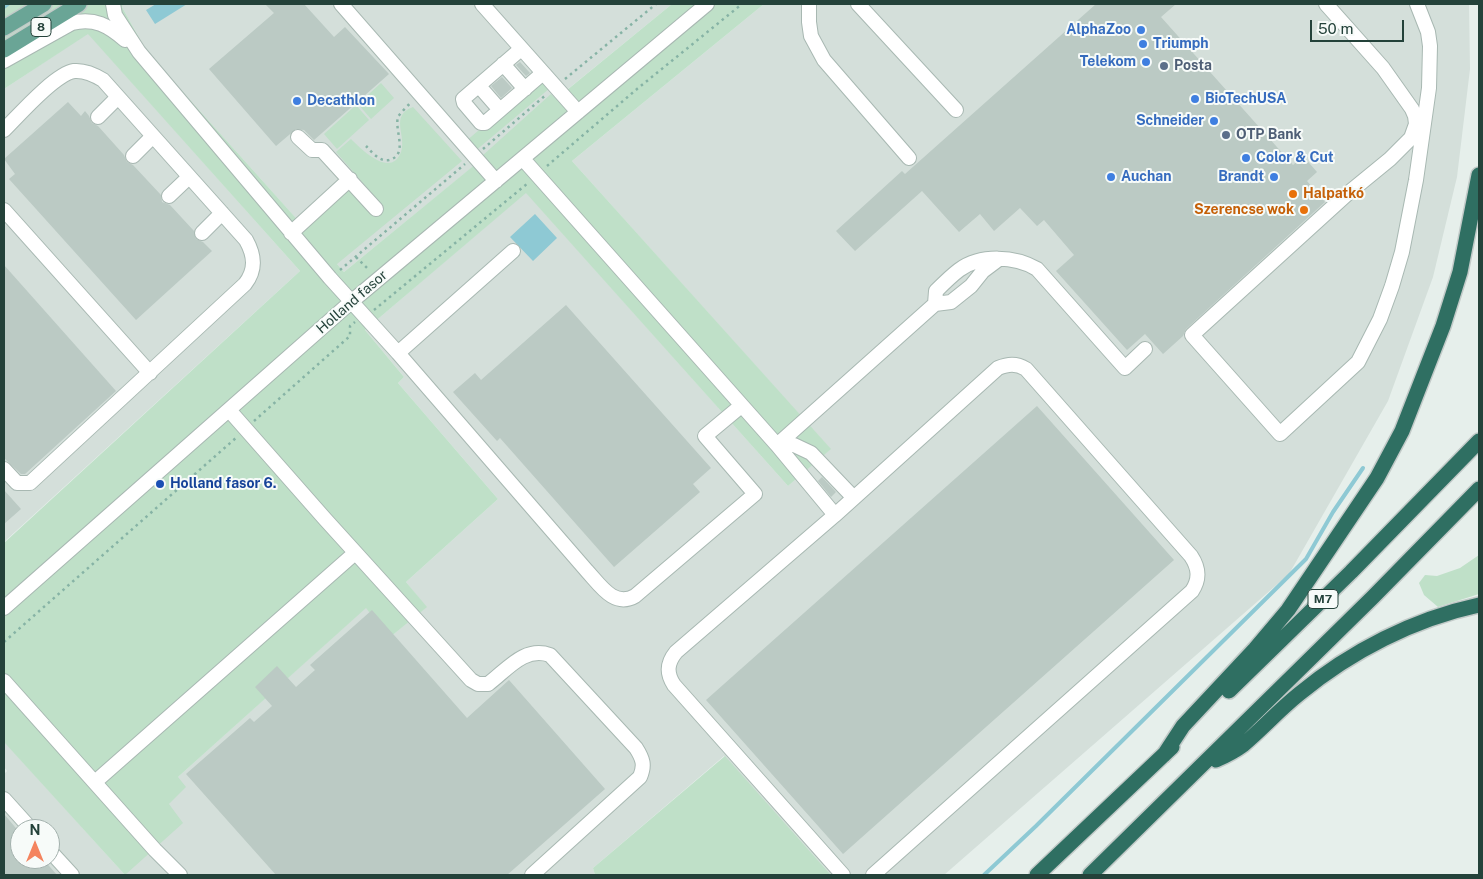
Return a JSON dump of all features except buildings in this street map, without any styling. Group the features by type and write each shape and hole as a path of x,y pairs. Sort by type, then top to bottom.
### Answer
{"highway":[{"path":"1164,754 1183,726 1255,649 1288,610 1377,478 1402,431 1443,326 1460,272 1479,175"},
{"name":"M7","path":"1037,875 1351,572 1479,441"},
{"name":"M7","path":"1090,875 1200,770 1479,489"},
{"path":"1200,770 1241,747 1301,692 1362,652 1405,629 1434,618 1479,605"}],"main road":[{"name":"8","path":"4,28 44,4"},
{"name":"8","path":"4,50 79,4"}],"street":[{"path":"113,4 115,15 139,52 291,233 608,594 619,600 635,596 755,494 705,436 741,406"},
{"path":"341,4 420,100 496,181"},
{"path":"482,4 578,112"},
{"name":"Holland fasor","path":"4,608 11,596 229,410 351,302 706,4"},
{"path":"809,4 811,36 824,60 909,158"},
{"path":"858,4 956,110"},
{"path":"1326,4 1383,68 1412,109 1416,124 1412,138 1390,159 1346,194 1192,335 1280,434 1358,362 1380,319 1392,286 1402,252 1416,180 1429,88 1429,39 1425,22 1417,4"},
{"path":"4,61 72,23 82,20 101,23 111,28 139,52"},
{"path":"521,48 463,101 481,123 485,123 543,73"},
{"path":"4,130 59,77 75,71 94,74 103,80 246,240 251,249 254,264 250,278 30,483 17,483 4,469"},
{"path":"491,75 512,100"},
{"path":"491,75 512,100"},
{"path":"98,117 118,97"},
{"path":"133,156 153,136"},
{"path":"298,137 312,150 322,150 376,209"},
{"path":"523,159 777,446 835,515"},
{"path":"169,196 189,177"},
{"path":"291,233 350,179"},
{"path":"4,210 150,373"},
{"path":"202,233 222,213"},
{"path":"398,353 513,251"},
{"path":"777,446 935,304 951,302 971,286 983,271 998,258"},
{"path":"935,304 936,291 958,270 967,265 998,258 1020,261 1037,269 1125,368 1145,349"},
{"path":"843,875 674,685 668,672 668,666 676,652 835,515 998,368 1006,365 1019,365 1026,369 1184,548 1195,562 1198,571 1196,586 873,875"},
{"path":"229,410 355,553 471,680 478,684 488,684 523,656 532,652 550,655 636,748 642,759 643,769 640,777 532,875"},
{"path":"777,446 794,445 811,453 853,497"},
{"path":"94,782 355,553"},
{"path":"4,681 180,875"},
{"path":"4,799 21,819"},
{"path":"60,862 72,875"}],"path":[{"path":"330,278 656,4"},
{"path":"366,146 378,158 390,160 395,157 400,149 398,117 420,100"}],"shaded area":[{"path":"123,4 672,4 344,272 147,52 122,7"},
{"path":"764,4 1469,4 1470,69 1457,177 1433,277 1388,401 1289,574 944,875 831,875 724,756 593,868 595,875 125,875 169,804 178,777 366,607 389,638 426,607 406,582 498,499 398,383 404,377 365,330 526,192 788,486 830,449 572,161"},
{"path":"88,33 300,271 4,542 4,89"},
{"path":"4,741 125,875 4,875 4,774 7,771 4,767"}],"green space":[{"path":"4,4 123,4 122,7 147,52 303,226 348,190 352,191 373,215 384,207 336,152 351,139 376,159 390,163 396,160 402,146 400,121 402,115 413,107 462,161 337,264 344,272 483,158 482,156 551,94 556,99 672,4 764,4 572,161 831,449 788,486 526,193 365,330 404,377 398,383 498,499 406,582 427,607 389,638 366,608 178,777 186,787 169,804 183,823 125,875 4,742 4,543 300,271 88,34 4,89"},
{"path":"541,77 550,88 474,152 465,142"},
{"path":"381,83 394,98 371,119 358,104"},
{"path":"356,105 369,120 337,149 324,134"},
{"path":"1479,555 1479,594 1438,607 1424,595 1419,583 1425,575 1437,576 1460,568"},
{"path":"725,756 831,875 595,875 593,868"}],"water":[{"path":"156,4 187,4 155,24 146,10"},
{"path":"535,214 557,238 533,261 510,237"}],"waterway":[{"path":"4,7 8,4"},
{"path":"984,875 1306,559 1333,512 1363,468"}],"place":[{"name":"AlphaZoo","path":"1141,30"},
{"name":"Triumph","path":"1143,44"},
{"name":"Telekom","path":"1146,62"},
{"name":"Posta","path":"1164,66"},
{"name":"BioTechUSA","path":"1195,99"},
{"name":"Decathlon","path":"297,101"},
{"name":"Schneider","path":"1214,121"},
{"name":"OTP Bank","path":"1226,135"},
{"name":"Color & Cut","path":"1246,158"},
{"name":"Auchan","path":"1111,177"},
{"name":"Brandt","path":"1274,177"},
{"name":"Halpatkó","path":"1293,194"},
{"name":"Szerencse wok","path":"1304,210"},
{"name":"Holland fasor 6.","path":"160,484"}]}
